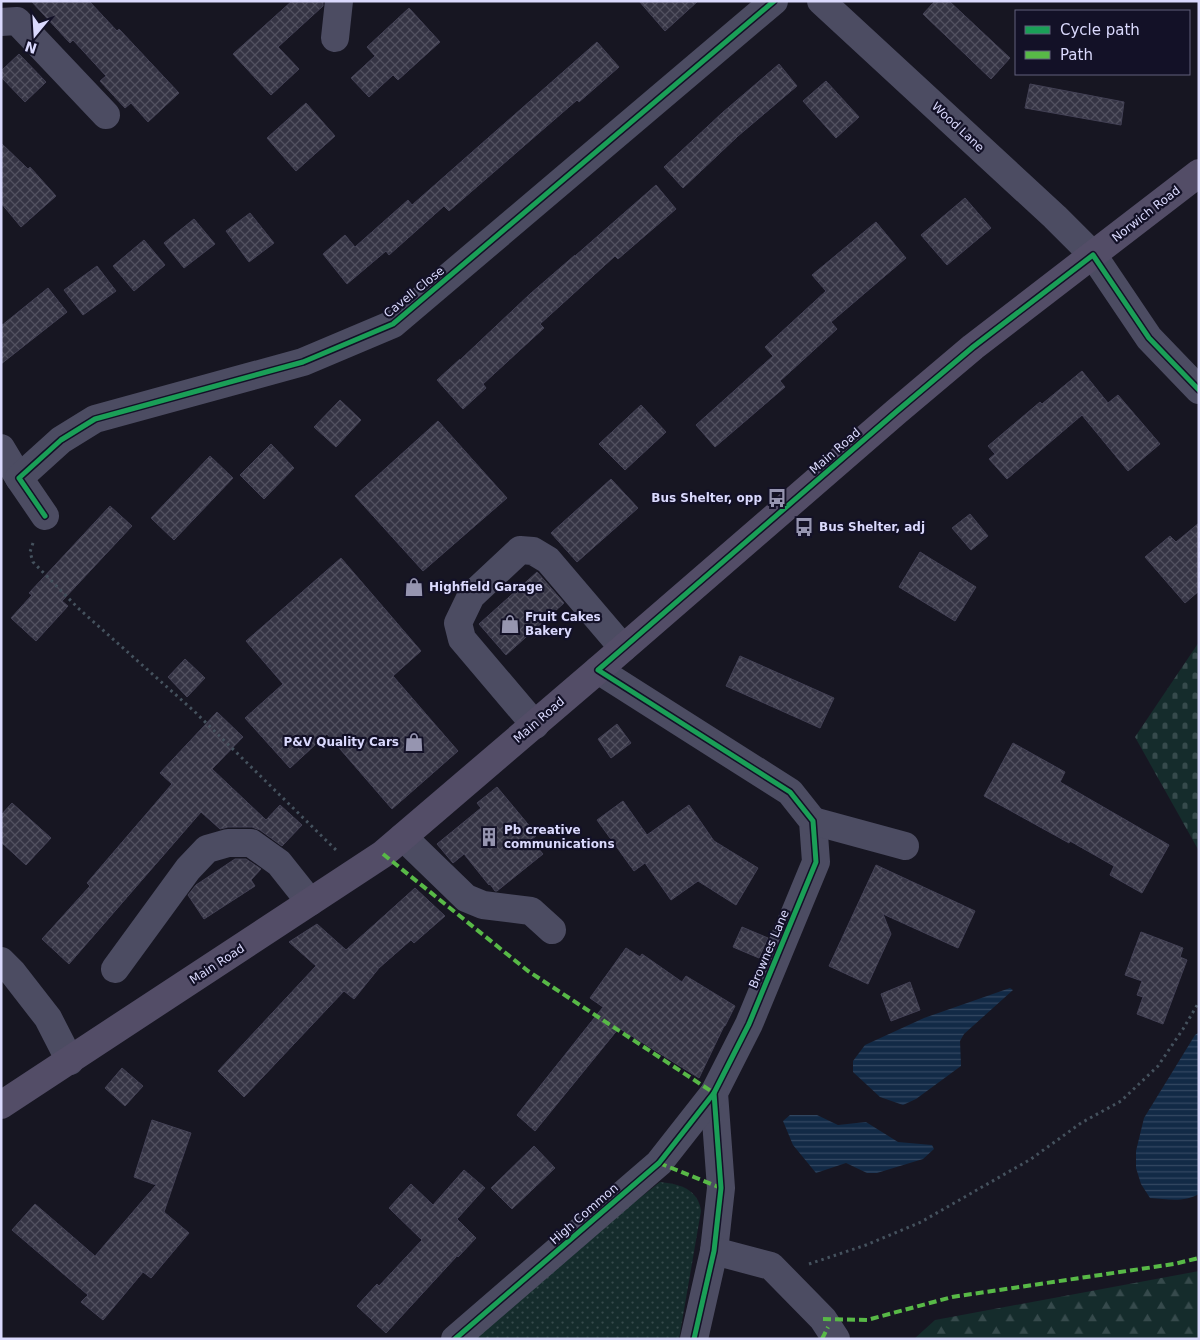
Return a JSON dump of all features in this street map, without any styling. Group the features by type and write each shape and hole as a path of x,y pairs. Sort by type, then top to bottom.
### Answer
{"main road":[{"name":"Norwich Road","path":"1092,255 1199,173"},
{"name":"Main Road","path":"1,1105 384,854 917,394 973,347 1092,255"}],"street":[{"path":"335,38 339,1"},
{"name":"Cavell Close","path":"19,478 61,440 94,419 303,362 392,324 774,1"},
{"name":"Wood Lane","path":"821,1 1055,217 1092,255 1150,338 1199,390"},
{"path":"1,22 17,21 106,115"},
{"path":"1,448 45,516"},
{"path":"535,724 462,639 458,623 471,596 520,550 533,551 548,560 624,648"},
{"path":"598,670 790,792 813,821 905,846"},
{"name":"Brownes Lane","path":"714,1093 749,1024 816,862 813,821"},
{"path":"403,838 466,898 483,905 531,910 552,930"},
{"path":"115,969 188,869 207,849 228,843 251,843 279,863 310,902"},
{"path":"1,961 13,973 48,1018 70,1061"},
{"path":"694,1339 714,1251 721,1188 714,1093"},
{"name":"High Common","path":"455,1339 659,1163 714,1093"},
{"path":"714,1251 771,1266 830,1329"}],"path":[{"path":"33,562 78,608 194,712 358,871"},
{"path":"771,1266 811,1264 876,1241 921,1222 1031,1159 1081,1124 1121,1101 1158,1066 1199,1002"}],"green space":[{"path":"1199,642 1199,851 1135,737"},
{"path":"660,1182 674,1184 687,1189 696,1197 701,1211 679,1339 475,1339 608,1223"},
{"path":"1199,1271 1199,1339 914,1339 935,1320"}],"water":[{"path":"1010,988 1013,990 964,1034 960,1041 961,1066 916,1099 903,1105 880,1097 853,1072 853,1061 865,1045 924,1018"},
{"path":"1199,1032 1199,1194 1187,1199 1150,1198 1141,1184 1136,1168 1136,1151 1144,1118 1195,1035"},
{"path":"790,1115 817,1115 838,1125 866,1122 898,1142 932,1145 934,1149 923,1159 877,1173 867,1173 846,1163 816,1173 793,1145 783,1121"}],"building":[{"path":"31,1 89,1 117,31 119,29 179,93 148,122 131,103 125,108 100,81 106,76 73,40 70,43"},
{"path":"292,1 323,1 323,6 278,47 299,69 271,95 233,54"},
{"path":"639,1 698,1 665,31"},
{"path":"935,1 949,1 1010,58 991,79 923,14"},
{"path":"409,8 440,42 398,80 393,75 369,97 351,78 375,56 367,47"},
{"path":"597,42 619,67 579,102 577,100 449,211 444,206 389,255 386,251 347,284 323,254 345,235 355,247 408,200 412,205"},
{"path":"19,54 46,82 25,102 1,77 1,71"},
{"path":"779,64 797,86 738,136 683,188 664,167 722,113"},
{"path":"826,81 859,117 836,138 803,101"},
{"path":"1030,84 1124,102 1121,125 1025,108"},
{"path":"306,103 335,136 296,171 267,138"},
{"path":"1,143 28,169 30,167 56,196 21,227 1,203"},
{"path":"656,185 676,209 618,259 615,256 540,324 544,328 483,384 486,388 463,409 437,380 530,294"},
{"path":"965,198 991,228 947,265 921,235"},
{"path":"250,213 274,243 249,262 226,231"},
{"path":"194,219 215,244 184,268 164,243"},
{"path":"876,222 906,258 831,322 837,329 780,381 785,387 715,447 696,425 773,356 765,347 826,291 812,275"},
{"path":"144,240 165,265 134,291 113,266"},
{"path":"97,266 116,291 83,315 64,290"},
{"path":"48,288 67,312 1,364 1,326"},
{"path":"1082,371 1108,403 1118,395 1160,444 1128,471 1082,415 1007,479 989,459 995,454 988,446 1040,402 1042,404"},
{"path":"340,400 361,420 336,447 314,427"},
{"path":"641,405 666,432 625,470 599,444"},
{"path":"438,421 507,498 423,571 355,496"},
{"path":"271,444 294,468 264,499 240,475"},
{"path":"210,456 233,478 174,540 151,518"},
{"path":"611,479 638,508 577,562 551,533"},
{"path":"110,506 132,526 62,601 68,606 36,641 11,618 32,595 29,593"},
{"path":"970,514 988,536 971,550 952,528"},
{"path":"1199,523 1199,591 1185,603 1145,557 1170,536 1176,542"},
{"path":"920,552 976,587 955,621 899,587"},
{"path":"341,558 421,651 393,676 458,751 392,809 327,734 290,768 245,718 283,684 246,641"},
{"path":"537,572 564,603 506,655 479,624"},
{"path":"740,656 834,698 820,728 726,686"},
{"path":"185,659 205,678 187,697 168,677"},
{"path":"217,712 243,737 212,769 266,820 280,805 302,825 282,846 260,830 252,827 220,829 201,812 69,964 42,939 90,886 87,883 172,784 160,773"},
{"path":"617,724 631,743 611,758 598,739"},
{"path":"1013,743 1065,772 1060,782 1169,845 1142,893 1110,875 1114,866 984,796"},
{"name":"Pb creative communications","path":"497,787 537,835 531,840 543,854 495,891 464,854 453,863 437,844 481,808 477,803"},
{"path":"623,801 647,835 689,805 714,841 758,868 736,905 698,881 671,900 645,863 634,871 597,820"},
{"path":"12,803 51,838 26,865 1,842 1,815"},
{"path":"235,859 246,859 261,869 251,880 255,886 204,919 188,895 196,885"},
{"path":"876,865 975,911 958,948 883,914 891,934 868,984 829,966"},
{"path":"415,888 445,916 414,943 411,940 379,968 354,999 344,991 244,1097 218,1071 316,966 289,942 317,924 346,950"},
{"path":"742,927 768,938 759,958 733,947"},
{"path":"1141,932 1183,948 1180,957 1187,960 1163,1024 1137,1014 1143,997 1137,995 1142,981 1125,975"},
{"path":"626,948 640,957 642,954 682,982 686,976 735,1006 699,1078 619,1028 535,1131 517,1115 603,1007 590,998"},
{"path":"910,982 920,1010 891,1021 881,994"},
{"path":"122,1068 143,1086 125,1106 105,1088"},
{"path":"152,1120 191,1133 164,1212 189,1233 151,1278 143,1272 103,1320 81,1302 88,1295 12,1230 35,1204 95,1256 156,1185 134,1177"},
{"path":"534,1146 555,1168 512,1209 491,1188"},
{"path":"464,1170 485,1188 457,1219 476,1238 386,1333 357,1306 377,1284 379,1286 422,1240 389,1208 411,1184 433,1205"}],"marked path":[{"path":"383,854 528,971 714,1093"},
{"path":"659,1163 721,1188"},
{"path":"823,1319 867,1320 952,1297 1174,1264 1199,1258"},
{"path":"822,1339 828,1327"}],"cycle path":[{"path":"45,516 19,478 61,440 95,419 303,362 393,324 774,1"},
{"path":"694,1339 714,1251 721,1188 714,1093 749,1024 816,862 813,821 790,792 598,670 973,347 1093,255 1149,338 1199,390"},
{"path":"455,1339 659,1163 714,1093"}],"place":[{"name":"Bus Shelter, opp","path":"777,498"},
{"name":"Bus Shelter, adj","path":"804,527"},
{"name":"Highfield Garage","path":"414,587"},
{"name":"Fruit Cakes Bakery","path":"510,624"},
{"name":"P&V Quality Cars","path":"414,742"},
{"name":"Pb creative communications","path":"489,837"}]}
